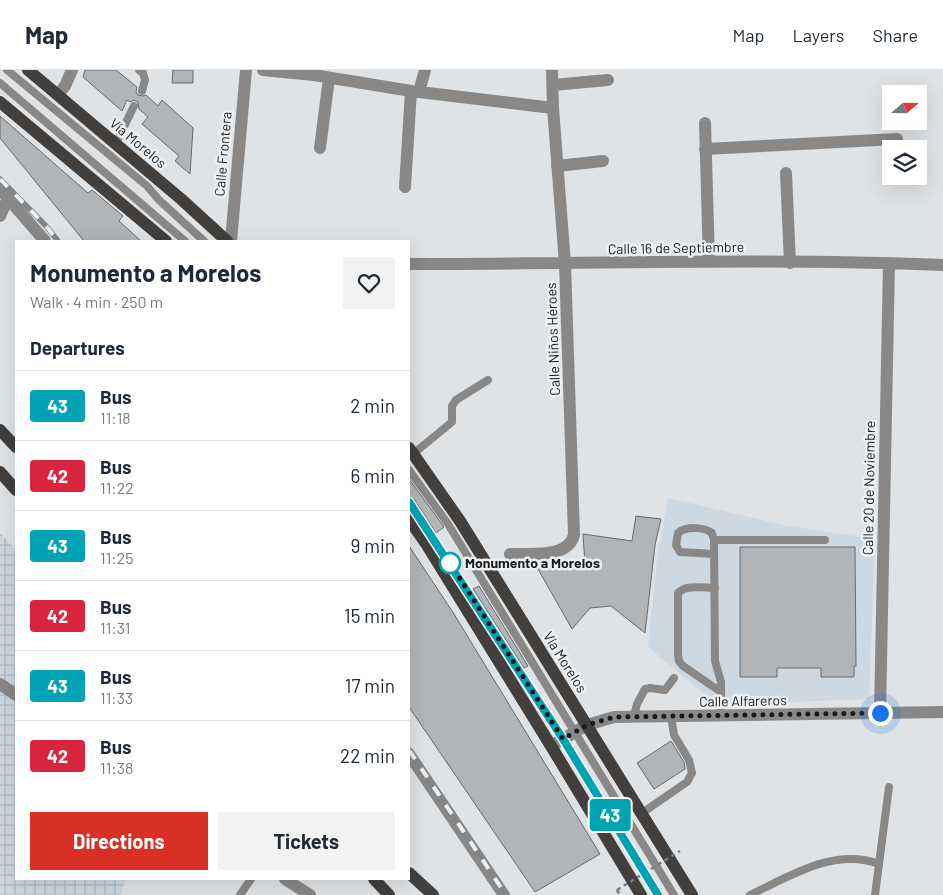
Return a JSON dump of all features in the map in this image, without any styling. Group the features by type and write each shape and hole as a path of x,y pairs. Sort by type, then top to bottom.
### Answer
{"main road":[{"name":"Vía Morelos","path":"28,70 116,143 226,240"},
{"path":"0,102 165,240"},
{"path":"0,430 15,445"},
{"name":"Vía Morelos","path":"411,451 460,521 692,895"},
{"path":"0,472 15,489"},
{"path":"410,521 551,746 641,895"},
{"path":"410,873 433,895"},
{"path":"375,880 389,895"}],"street":[{"path":"58,95 65,86 72,70"},
{"name":"Calle Frontera","path":"231,240 246,70"},
{"path":"263,70 316,73 329,78 415,91 553,108"},
{"path":"404,187 415,91 425,70"},
{"name":"Calle Niños Héroes","path":"510,554 558,552 569,546 574,535 565,264 553,108 552,70"},
{"path":"320,148 329,78"},
{"path":"552,85 608,80"},
{"path":"705,124 709,261"},
{"path":"705,149 882,141"},
{"path":"557,166 603,161"},
{"path":"786,173 790,263"},
{"path":"0,216 4,194"},
{"path":"4,194 44,240"},
{"name":"Calle 16 de Septiembre","path":"410,264 565,264 709,261 943,265"},
{"name":"Calle 20 de Noviembre","path":"880,713 889,263"},
{"path":"0,684 15,694"},
{"name":"Calle Alfareros","path":"551,746 587,725 608,717 943,712"},
{"path":"410,755 504,895"},
{"path":"286,880 310,895"}],"lane":[{"path":"6,70 147,186 159,200 203,240"},
{"path":"139,70 143,73 145,80 142,91"},
{"path":"0,83 185,240"},
{"path":"116,143 134,106"},
{"path":"411,451 452,422 452,406 456,400 488,380"},
{"path":"410,471 448,524 674,895"},
{"path":"410,504 563,739 658,895"},
{"path":"714,554 684,553 678,550 676,544 677,535 683,529 706,529 712,533 714,540 715,661 721,682 721,716"},
{"path":"714,540 825,540"},
{"path":"714,588 688,588 678,593 678,655 683,666 721,692"},
{"path":"634,716 637,704 645,689 665,690 674,678"},
{"path":"642,812 687,782 692,772 689,760 674,735 672,716"},
{"path":"875,895 889,787"},
{"path":"750,895 809,868 836,860 869,860 879,864"},
{"path":"240,895 250,880"}],"path":[{"path":"620,895 617,890 680,851"}],"shaded area":[{"path":"668,498 788,526 875,539 869,699 706,705 708,697 648,647 657,558"},
{"path":"0,533 15,549 15,880 125,880 121,895 0,895"}],"building":[{"path":"85,70 116,70 137,87 136,92 138,95 146,95 158,106 162,100 193,128 190,174 175,161 179,156 142,124 148,117 139,109 138,102 127,100 122,111 83,77"},
{"path":"173,70 193,70 193,83 172,83"},
{"path":"0,116 88,193 92,190 123,216 119,221 140,240 83,240 0,138"},
{"path":"410,480 444,527 436,533 414,499 410,497"},
{"path":"636,516 661,519 655,545 645,633 611,606 590,608 572,629 538,569 585,565 583,534 632,541"},
{"path":"740,547 855,547 856,666 854,666 854,677 821,677 821,668 777,668 777,677 740,677"},
{"path":"410,548 454,614 600,854 535,892 410,708"},
{"path":"479,586 528,666 524,668 473,589"},
{"path":"671,741 684,762 685,769 654,789 637,763"}],"railway":[{"path":"0,179 57,240"},
{"path":"410,751 506,895"}],"bus line":[{"name":"43","path":"410,503 563,739 658,895"}],"place":[{"name":"Monumento a Morelos","path":"450,563"}],"route":[{"path":"450,563 563,739 587,725 608,717 880,713"}]}
